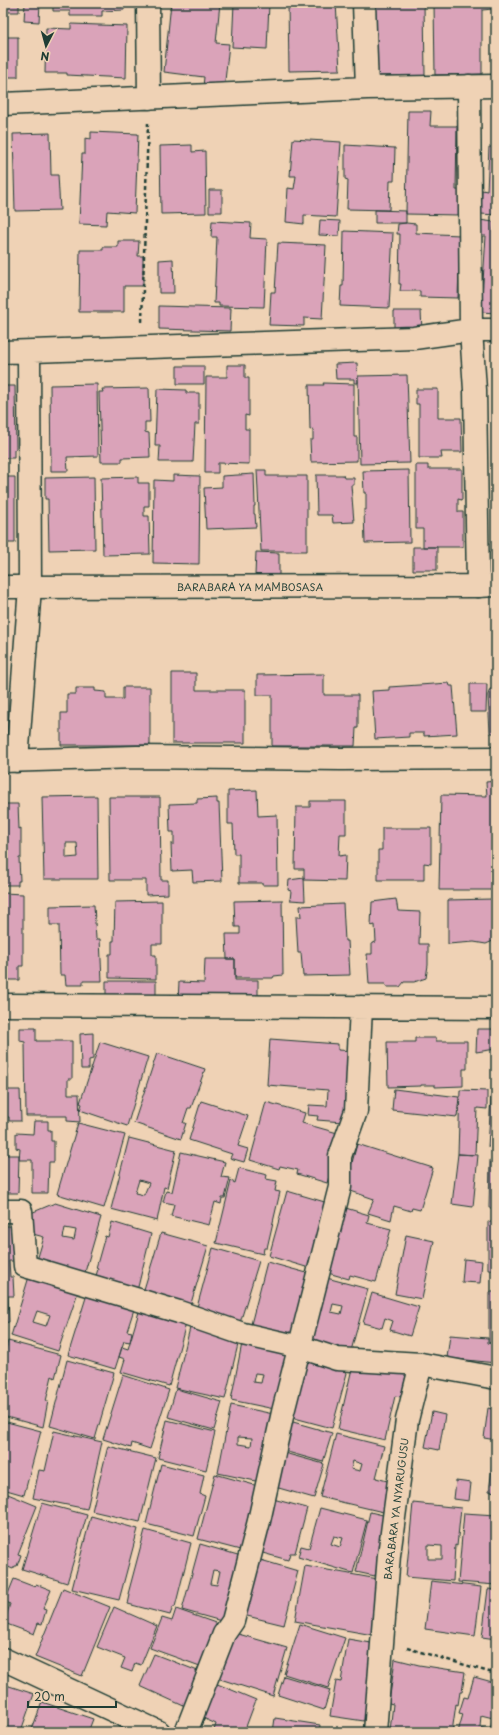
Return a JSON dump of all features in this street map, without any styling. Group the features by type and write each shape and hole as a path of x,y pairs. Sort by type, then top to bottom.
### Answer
{"street":[{"path":"148,3 149,98"},
{"path":"364,3 366,88"},
{"path":"469,86 471,330 487,586"},
{"path":"3,104 366,88 496,86"},
{"path":"3,352 414,338 471,330 496,330"},
{"path":"29,352 30,587 10,761 137,758 496,758"},
{"name":"BARABARA YA MAMBOSASA","path":"3,587 487,586"},
{"path":"3,1005 496,1008"},
{"path":"186,1732 224,1634 233,1621 259,1521 283,1412 340,1187 340,1156 356,1111 361,1007"},
{"path":"3,1211 21,1211 25,1266 179,1312 243,1334 300,1347 337,1359 421,1364 496,1378"},
{"name":"BARABARA YA NYARUGUSU","path":"375,1732 390,1555 407,1420 421,1364"},
{"path":"3,1659 159,1732"}],"path":[{"path":"141,348 149,98"},
{"path":"384,1640 496,1674"}],"building":[{"path":"3,3 19,3 19,12 3,12"},
{"path":"25,3 40,3 39,22 24,21"},
{"path":"53,3 124,3 124,10 102,11 102,16 70,16 70,11 53,11"},
{"path":"171,3 220,3 216,43 229,44 224,90 203,87 204,77 164,72"},
{"path":"234,3 269,4 267,49 232,47"},
{"path":"288,3 336,3 340,70 289,71"},
{"path":"374,3 424,3 425,76 374,76 368,37 376,37"},
{"path":"434,3 492,3 493,9 482,10 482,74 435,75"},
{"path":"71,24 127,26 126,78 67,75 67,73 45,73 46,28 71,29"},
{"path":"3,29 6,29 6,37 18,37 18,77 3,77"},
{"path":"408,111 431,111 430,126 457,126 456,190 460,190 459,215 406,214"},
{"path":"91,132 138,134 135,213 107,211 106,225 79,224 82,154 85,154 85,138 91,139"},
{"path":"496,132 496,215 481,214 482,190 487,191 489,147 495,147"},
{"path":"50,133 51,175 58,175 60,210 15,211 13,134"},
{"path":"293,139 341,142 336,217 304,215 304,224 286,222 288,188 294,189 296,176 290,176"},
{"path":"192,145 192,152 205,151 206,213 161,214 160,146"},
{"path":"345,145 395,148 394,181 390,181 389,210 347,209 348,180 345,179"},
{"path":"209,190 222,190 222,212 209,212"},
{"path":"375,210 406,211 406,223 375,223"},
{"path":"320,220 340,221 339,236 319,235"},
{"path":"479,220 494,222 493,232 496,232 496,313 481,312 486,236 477,236"},
{"path":"212,221 251,223 250,238 267,239 264,307 219,306 219,303 214,303 217,237 211,237"},
{"path":"398,224 416,224 416,233 460,235 458,298 420,297 420,291 400,291 400,234 397,234"},
{"path":"344,231 393,233 389,308 340,306 341,286 343,286"},
{"path":"118,241 139,241 138,256 143,256 143,286 124,286 124,312 79,312 80,250 103,250 103,247 118,247"},
{"path":"278,243 326,245 322,319 304,318 304,326 269,325 271,292 275,292"},
{"path":"173,259 174,293 159,293 159,260"},
{"path":"159,306 231,308 230,331 159,329"},
{"path":"394,311 421,311 422,331 394,331"},
{"path":"357,363 358,383 354,383 354,379 336,379 335,364"},
{"path":"227,365 245,365 245,378 249,378 249,416 245,415 245,429 249,429 249,464 218,463 218,473 205,473 206,377 227,377"},
{"path":"177,366 204,366 204,384 177,384"},
{"path":"407,375 410,463 360,464 358,376"},
{"path":"323,383 354,384 354,437 357,437 357,461 311,462 310,440 313,440 313,429 310,430 309,385 324,385"},
{"path":"97,384 98,456 67,457 68,471 51,471 50,385"},
{"path":"3,386 15,386 16,449 14,450 14,458 3,458"},
{"path":"149,388 150,422 145,422 145,432 149,433 150,457 122,458 122,462 101,462 99,392 103,392 102,389"},
{"path":"157,389 186,390 186,393 199,393 199,424 195,424 193,462 159,462 160,446 155,446"},
{"path":"416,389 438,389 438,418 461,418 462,452 441,452 442,458 419,458 419,404 416,404"},
{"path":"416,465 428,465 428,469 462,469 462,500 458,499 458,512 463,512 463,547 423,547 423,529 416,529"},
{"path":"257,470 266,470 266,476 307,476 307,551 261,551"},
{"path":"409,470 410,542 365,543 364,510 366,510 366,493 364,493 363,471"},
{"path":"254,474 254,514 256,527 206,529 204,488 222,487 222,476"},
{"path":"173,475 200,476 199,564 153,563 154,480 173,481"},
{"path":"316,475 343,475 344,478 354,478 354,485 351,485 354,522 333,523 332,515 317,515"},
{"path":"3,477 15,477 15,543 3,543"},
{"path":"94,477 95,549 49,550 48,499 45,499 45,478"},
{"path":"138,477 138,483 149,483 149,506 144,506 144,516 149,516 150,554 103,555 101,478"},
{"path":"413,547 437,547 437,570 413,570"},
{"path":"256,552 279,553 279,575 255,575"},
{"path":"172,673 196,673 196,690 245,690 245,743 172,743"},
{"path":"324,674 324,695 358,695 358,728 356,728 355,746 272,746 272,695 257,695 257,675"},
{"path":"449,683 450,686 453,686 457,734 424,736 424,733 409,733 409,737 375,739 372,691 389,690 389,687"},
{"path":"470,684 487,684 486,712 470,712"},
{"path":"123,687 150,687 150,745 61,745 61,713 67,713 67,694 76,694 76,688 95,688 95,691 106,692 106,699 123,699"},
{"path":"490,689 496,689 496,733 490,733 488,695"},
{"path":"496,781 496,890 439,890 441,795 487,796 486,782"},
{"path":"257,790 258,816 277,815 278,885 239,883 239,854 234,854 233,824 228,824 228,791"},
{"path":"97,796 98,879 44,879 42,797","holes":["66,843 77,843 78,857 66,858"]},
{"path":"109,797 160,797 161,880 168,880 168,894 146,895 146,880 110,880"},
{"path":"217,798 217,803 219,803 222,881 193,882 192,870 172,871 171,844 174,844 174,832 170,832 169,804 197,803 197,799"},
{"path":"310,801 346,801 346,834 340,834 339,856 346,855 345,881 304,880 304,869 295,869 296,807 310,807"},
{"path":"3,804 18,804 19,829 21,828 21,858 19,858 20,881 18,881 18,885 3,885"},
{"path":"382,828 431,828 431,864 424,863 424,880 378,880 378,850 382,850"},
{"path":"304,878 305,901 290,900 291,891 288,890 289,880"},
{"path":"3,893 23,894 23,966 19,966 19,980 3,980"},
{"path":"396,899 398,911 420,912 419,944 428,944 428,965 426,978 414,982 404,982 400,987 387,987 385,984 369,984 367,954 372,954 372,943 376,942 375,925 371,926 372,902"},
{"path":"493,899 493,941 486,944 474,942 448,944 448,900"},
{"path":"282,900 283,975 274,976 273,978 235,978 235,959 227,959 226,934 240,934 240,927 235,927 234,901"},
{"path":"162,901 162,944 152,944 152,955 156,955 156,979 109,978 109,954 112,954 112,941 114,941 115,902"},
{"path":"343,904 345,941 348,941 350,975 303,976 301,953 298,953 296,917 301,917 300,906"},
{"path":"94,905 96,939 100,939 102,981 83,981 83,985 66,985 65,975 60,975 59,925 50,925 50,906"},
{"path":"205,959 235,959 235,980 258,980 258,995 262,995 262,1006 178,1002 179,982 204,983"},
{"path":"106,981 156,981 156,1003 106,1003"},
{"path":"20,1028 36,1028 36,1041 72,1041 72,1079 68,1079 68,1094 79,1094 80,1122 67,1121 67,1116 26,1116 25,1042 20,1041"},
{"path":"477,1029 496,1029 496,1049 476,1052"},
{"path":"93,1033 93,1059 89,1060 89,1069 81,1069 80,1034"},
{"path":"415,1038 436,1038 436,1041 467,1041 467,1069 463,1069 463,1086 435,1087 435,1085 421,1085 388,1087 387,1042 415,1042"},
{"path":"3,1039 7,1039 8,1068 5,1067 5,1076 8,1075 8,1090 20,1090 21,1121 9,1121 9,1117 3,1117"},
{"path":"270,1039 338,1044 338,1050 355,1051 343,1122 317,1120 318,1116 308,1115 309,1105 327,1106 328,1090 267,1085"},
{"path":"100,1042 148,1057 127,1126 80,1110 82,1104 80,1103"},
{"path":"157,1053 205,1069 191,1108 188,1108 183,1123 186,1123 181,1139 134,1123"},
{"path":"394,1089 459,1097 457,1117 392,1110"},
{"path":"460,1090 487,1091 487,1109 477,1108 475,1155 458,1154"},
{"path":"491,1097 496,1097 496,1147 488,1147"},
{"path":"201,1101 248,1116 238,1146 248,1149 244,1162 230,1158 232,1154 189,1140"},
{"path":"266,1102 305,1113 302,1123 341,1134 327,1183 297,1174 298,1170 280,1166 279,1169 250,1160"},
{"path":"34,1121 48,1121 48,1130 51,1130 51,1141 54,1141 54,1162 49,1162 48,1193 32,1193 32,1160 19,1160 20,1149 16,1148 16,1133 33,1134"},
{"path":"78,1123 125,1135 104,1208 57,1194"},
{"path":"3,1127 8,1127 7,1155 19,1155 18,1193 3,1193"},
{"path":"129,1138 176,1150 167,1188 164,1187 157,1221 111,1209","holes":["139,1180 149,1183 144,1195 135,1193"]},
{"path":"357,1144 433,1168 420,1210 412,1208 411,1211 394,1206 391,1220 368,1213 374,1199 345,1189"},
{"path":"181,1152 225,1162 221,1177 230,1178 225,1198 222,1198 221,1204 215,1202 209,1225 171,1216 174,1204 163,1202 166,1191 172,1192"},
{"path":"458,1154 478,1155 473,1207 452,1204"},
{"path":"490,1160 496,1160 496,1208 489,1208"},
{"path":"239,1168 267,1175 266,1179 277,1181 275,1191 280,1192 267,1248 264,1248 263,1254 216,1243 231,1181 235,1183"},
{"path":"287,1191 335,1205 316,1270 269,1256"},
{"path":"55,1203 101,1217 83,1279 35,1267 44,1237 29,1233 31,1213","holes":["65,1228 76,1230 74,1240 63,1238"]},
{"path":"339,1206 369,1215 367,1223 391,1229 376,1282 350,1275 349,1279 321,1271"},
{"path":"112,1222 151,1234 137,1291 95,1279 98,1269 96,1268 105,1236 108,1237"},
{"path":"488,1222 496,1222 496,1270 488,1270"},
{"path":"3,1226 13,1226 15,1261 9,1261 10,1277 13,1277 14,1296 8,1296 9,1322 3,1323"},
{"path":"161,1233 208,1246 189,1310 142,1296"},
{"path":"406,1235 434,1241 422,1299 395,1294"},
{"path":"213,1248 259,1261 239,1326 196,1311"},
{"path":"464,1259 482,1261 480,1283 462,1282"},
{"path":"267,1262 314,1275 298,1345 249,1332"},
{"path":"31,1270 80,1286 58,1351 11,1336","holes":["37,1311 50,1315 46,1326 33,1322"]},
{"path":"323,1277 368,1289 349,1358 304,1346","holes":["333,1304 343,1306 341,1314 331,1312"]},
{"path":"88,1291 136,1303 127,1331 132,1332 130,1342 124,1341 115,1369 68,1355"},
{"path":"489,1292 496,1292 496,1342 489,1343"},
{"path":"372,1293 419,1307 410,1336 390,1330 393,1321 385,1318 382,1328 363,1323"},
{"path":"141,1305 187,1320 169,1386 121,1372 125,1359 119,1357 122,1347 128,1349"},
{"path":"191,1324 240,1336 225,1399 175,1388"},
{"path":"450,1335 488,1338 488,1343 496,1344 496,1363 447,1358"},
{"path":"243,1338 294,1347 279,1410 231,1400","holes":["255,1373 263,1374 261,1383 253,1382"]},
{"path":"8,1341 61,1355 55,1378 52,1376 46,1401 48,1401 43,1427 3,1416 3,1362"},
{"path":"304,1353 347,1365 345,1372 347,1373 332,1428 287,1416"},
{"path":"67,1360 114,1373 95,1439 50,1426"},
{"path":"353,1364 407,1371 401,1397 395,1396 385,1440 338,1429"},
{"path":"123,1375 169,1390 150,1449 132,1443 131,1448 103,1439"},
{"path":"176,1389 222,1402 214,1430 168,1417"},
{"path":"231,1405 278,1415 265,1483 218,1473","holes":["238,1437 252,1438 251,1446 238,1444"]},
{"path":"488,1408 496,1410 496,1440 484,1438"},
{"path":"432,1412 445,1415 439,1450 425,1447"},
{"path":"167,1420 215,1432 206,1470 158,1458"},
{"path":"286,1420 332,1433 323,1462 277,1449"},
{"path":"3,1421 41,1431 24,1495 3,1489"},
{"path":"54,1431 102,1442 87,1509 33,1498 39,1470 45,1471"},
{"path":"336,1434 384,1446 376,1478 391,1482 383,1512 320,1497","holes":["353,1461 362,1464 360,1471 351,1469"]},
{"path":"496,1440 496,1492 489,1491"},
{"path":"108,1446 156,1458 140,1522 92,1511"},
{"path":"277,1451 324,1464 314,1498 268,1485"},
{"path":"161,1464 204,1475 200,1494 205,1496 194,1536 146,1524"},
{"path":"215,1474 265,1488 248,1552 198,1539"},
{"path":"456,1481 471,1483 469,1501 454,1499"},
{"path":"3,1492 37,1506 18,1554 21,1555 17,1566 13,1569 3,1565"},
{"path":"273,1499 307,1508 295,1553 290,1553 288,1560 259,1552"},
{"path":"42,1503 87,1515 67,1583 22,1569"},
{"path":"413,1503 461,1508 457,1546 455,1545 453,1581 406,1577","holes":["428,1545 442,1546 442,1559 428,1559"]},
{"path":"320,1508 367,1520 353,1573 298,1557 301,1546 309,1548","holes":["334,1536 343,1538 340,1547 331,1544"]},
{"path":"370,1512 387,1516 375,1576 356,1572"},
{"path":"464,1513 496,1515 496,1585 458,1582"},
{"path":"91,1516 138,1529 119,1600 72,1589"},
{"path":"145,1530 191,1543 175,1607 173,1607 170,1615 128,1604 130,1595 128,1594"},
{"path":"200,1544 248,1558 225,1622 182,1610","holes":["213,1570 220,1571 217,1585 210,1584"]},
{"path":"254,1558 298,1571 284,1625 243,1615"},
{"path":"305,1566 378,1579 373,1635 295,1621"},
{"path":"14,1579 35,1587 36,1584 51,1590 43,1609 46,1610 42,1624 38,1623 34,1634 4,1623 10,1604 5,1601"},
{"path":"431,1581 481,1587 475,1636 425,1629"},
{"path":"63,1588 110,1607 82,1676 35,1657"},
{"path":"488,1589 496,1590 496,1639 482,1637"},
{"path":"114,1607 157,1626 141,1665 135,1663 132,1672 121,1668 125,1658 97,1647"},
{"path":"176,1609 224,1626 200,1666 150,1648 162,1618 172,1621"},
{"path":"300,1624 345,1638 328,1688 284,1674"},
{"path":"228,1631 287,1648 273,1696 214,1677"},
{"path":"348,1639 377,1644 364,1721 330,1716 336,1681 341,1682"},
{"path":"154,1654 203,1673 188,1708 140,1686"},
{"path":"395,1659 419,1665 465,1672 462,1692 460,1692 458,1705 456,1704 452,1732 390,1731 393,1704 389,1703"},
{"path":"284,1676 330,1690 324,1710 278,1695"},
{"path":"474,1677 496,1683 496,1732 458,1732 463,1714 459,1713 464,1697 468,1698","holes":["481,1715 493,1718 490,1730 480,1727"]},
{"path":"215,1683 256,1700 244,1732 219,1732 214,1730 216,1724 201,1717"},
{"path":"3,1684 34,1694 22,1728 26,1730 25,1732 3,1732"},
{"path":"42,1702 93,1719 88,1732 31,1732"},
{"path":"275,1718 320,1725 319,1732 273,1732"}]}
